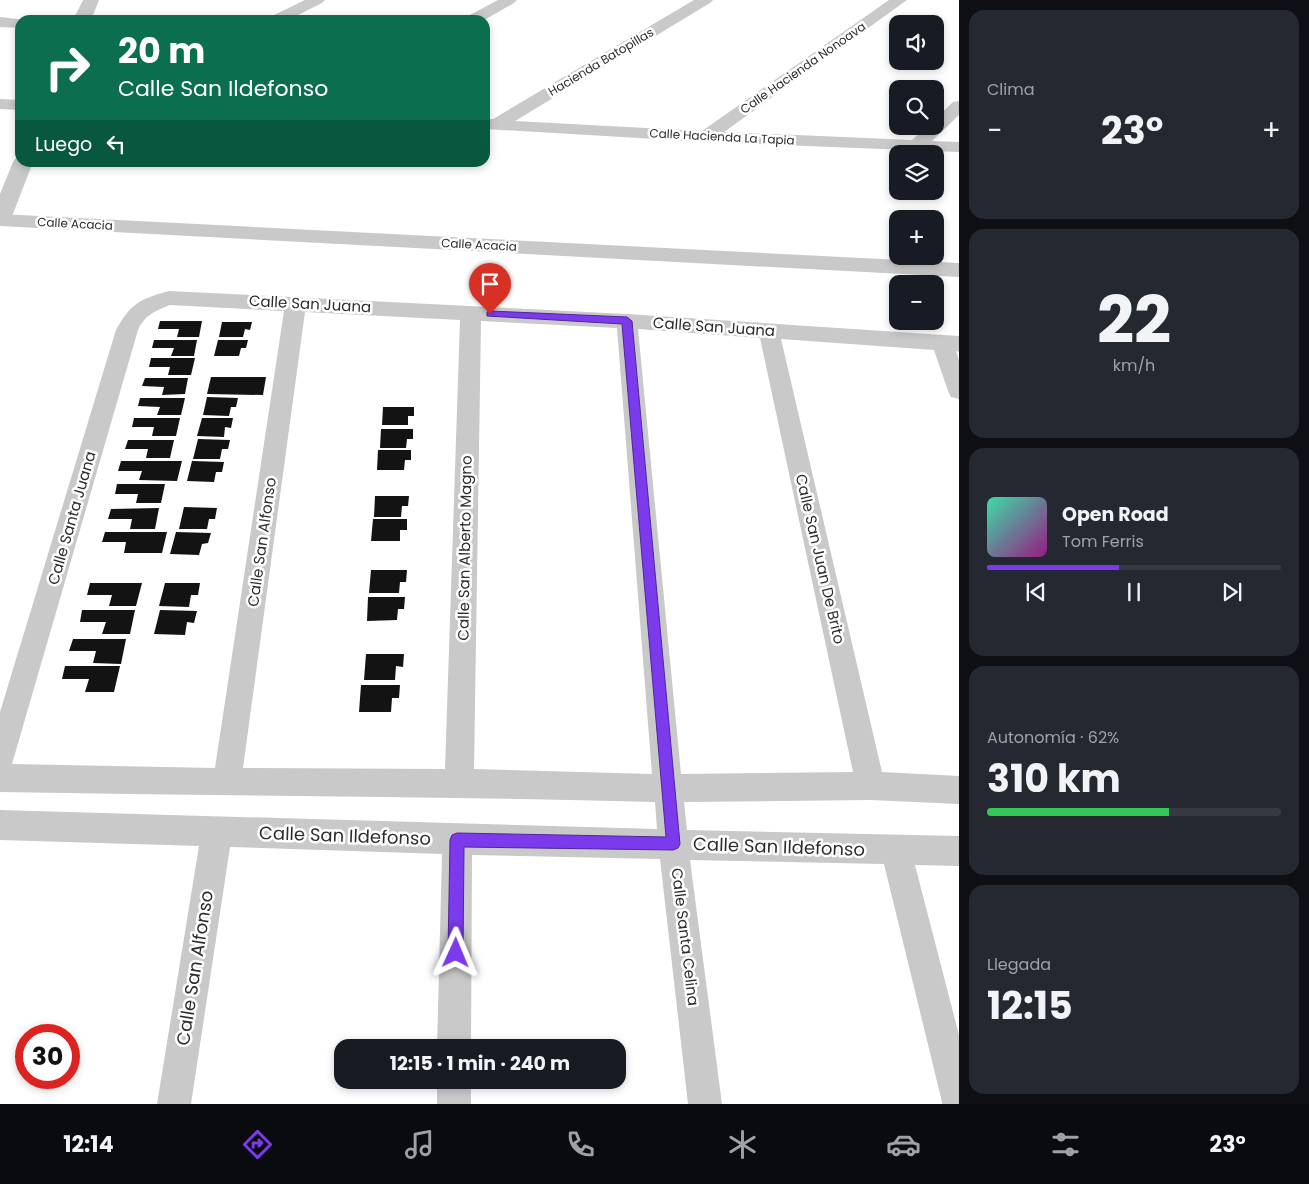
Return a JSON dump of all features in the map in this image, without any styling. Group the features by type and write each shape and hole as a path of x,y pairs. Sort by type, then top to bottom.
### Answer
{"street":[{"path":"84,15 90,0"},
{"path":"286,15 317,0"},
{"path":"482,15 510,0"},
{"name":"Hacienda Batopillas","path":"491,124 705,0"},
{"name":"Calle Hacienda Nonoava","path":"706,137 899,0"},
{"path":"0,22 15,23"},
{"path":"0,104 15,105"},
{"path":"917,145 959,106"},
{"name":"Calle Hacienda La Tapia","path":"491,124 706,137 917,145"},
{"name":"Calle Hacienda La Tapia","path":"944,146 959,147"},
{"path":"0,220 21,167"},
{"name":"Calle Acacia","path":"0,220 959,270"},
{"name":"Calle San Juana","path":"169,298 627,321 950,344"},
{"name":"Calle Santa Juana","path":"0,759 127,330 135,316 147,306 169,298"},
{"name":"Calle San Alfonso","path":"227,782 296,303"},
{"name":"Calle San Alberto Magno","path":"459,783 471,313"},
{"name":"Calle Santa Celina","path":"627,321 673,844 705,1104"},
{"name":"Calle San Juan De Brito","path":"769,331 870,786"},
{"path":"950,344 959,390"},
{"path":"0,778 227,782 459,783 668,788 870,786 959,790"},
{"name":"Calle San Ildefonso","path":"0,825 457,840 959,850"},
{"name":"Calle San Alfonso","path":"174,1104 217,832"},
{"path":"454,1039 457,840"},
{"path":"896,850 959,1102"},
{"path":"454,1089 454,1104"}],"building":[{"path":"160,321 202,321 199,337 177,337 179,329 158,329"},
{"path":"222,322 252,322 250,330 245,329 243,337 219,337"},
{"path":"154,340 197,340 194,356 171,356 174,348 152,348"},
{"path":"218,340 248,340 246,348 241,348 239,356 214,356"},
{"path":"151,358 195,358 191,375 168,375 170,367 149,367"},
{"path":"211,377 266,377 263,395 207,394"},
{"path":"145,378 188,378 185,394 162,395 164,387 142,386"},
{"path":"207,397 238,398 236,407 231,407 229,416 203,415"},
{"path":"140,398 185,398 181,415 157,415 160,407 138,406"},
{"path":"383,407 414,407 414,416 408,416 408,425 382,425"},
{"path":"134,418 180,418 176,436 152,436 154,427 132,427"},
{"path":"202,418 233,418 231,428 225,427 224,437 197,436"},
{"path":"381,429 413,429 413,439 407,439 406,448 380,448"},
{"path":"198,439 230,440 228,449 222,449 220,459 193,459"},
{"path":"128,440 174,440 170,458 146,458 148,449 125,449"},
{"path":"378,450 411,450 411,460 405,460 404,470 377,470"},
{"path":"121,461 182,461 177,481 139,480 142,471 118,471"},
{"path":"192,461 224,462 222,472 216,472 214,482 187,481"},
{"path":"117,484 165,484 161,503 136,503 138,494 115,494"},
{"path":"375,496 409,496 408,506 402,506 401,517 374,517"},
{"path":"184,507 217,508 215,519 209,519 207,529 179,529"},
{"path":"159,508 155,529 130,529 132,519 108,519 111,509"},
{"path":"373,519 407,519 407,530 400,530 400,541 371,541"},
{"path":"105,532 167,532 162,553 124,553 126,542 102,542"},
{"path":"176,532 211,533 208,543 202,544 199,555 170,554"},
{"path":"371,570 407,570 406,582 400,582 399,593 369,593"},
{"path":"90,583 142,583 136,606 109,606 112,595 87,595"},
{"path":"165,583 200,583 198,595 191,595 189,607 159,606"},
{"path":"368,597 405,597 404,609 398,609 397,620 367,621"},
{"path":"82,610 135,610 130,634 102,634 106,622 80,622"},
{"path":"160,610 197,611 194,623 187,622 185,635 154,634"},
{"path":"73,639 126,639 121,664 93,663 96,651 69,651"},
{"path":"366,654 404,654 403,667 396,666 395,680 364,680"},
{"path":"65,666 120,666 114,692 85,692 89,679 62,679"},
{"path":"361,685 400,685 399,698 392,698 391,712 359,712"}],"route":[{"path":"456,953 457,840 673,844 627,321 490,314"}]}
